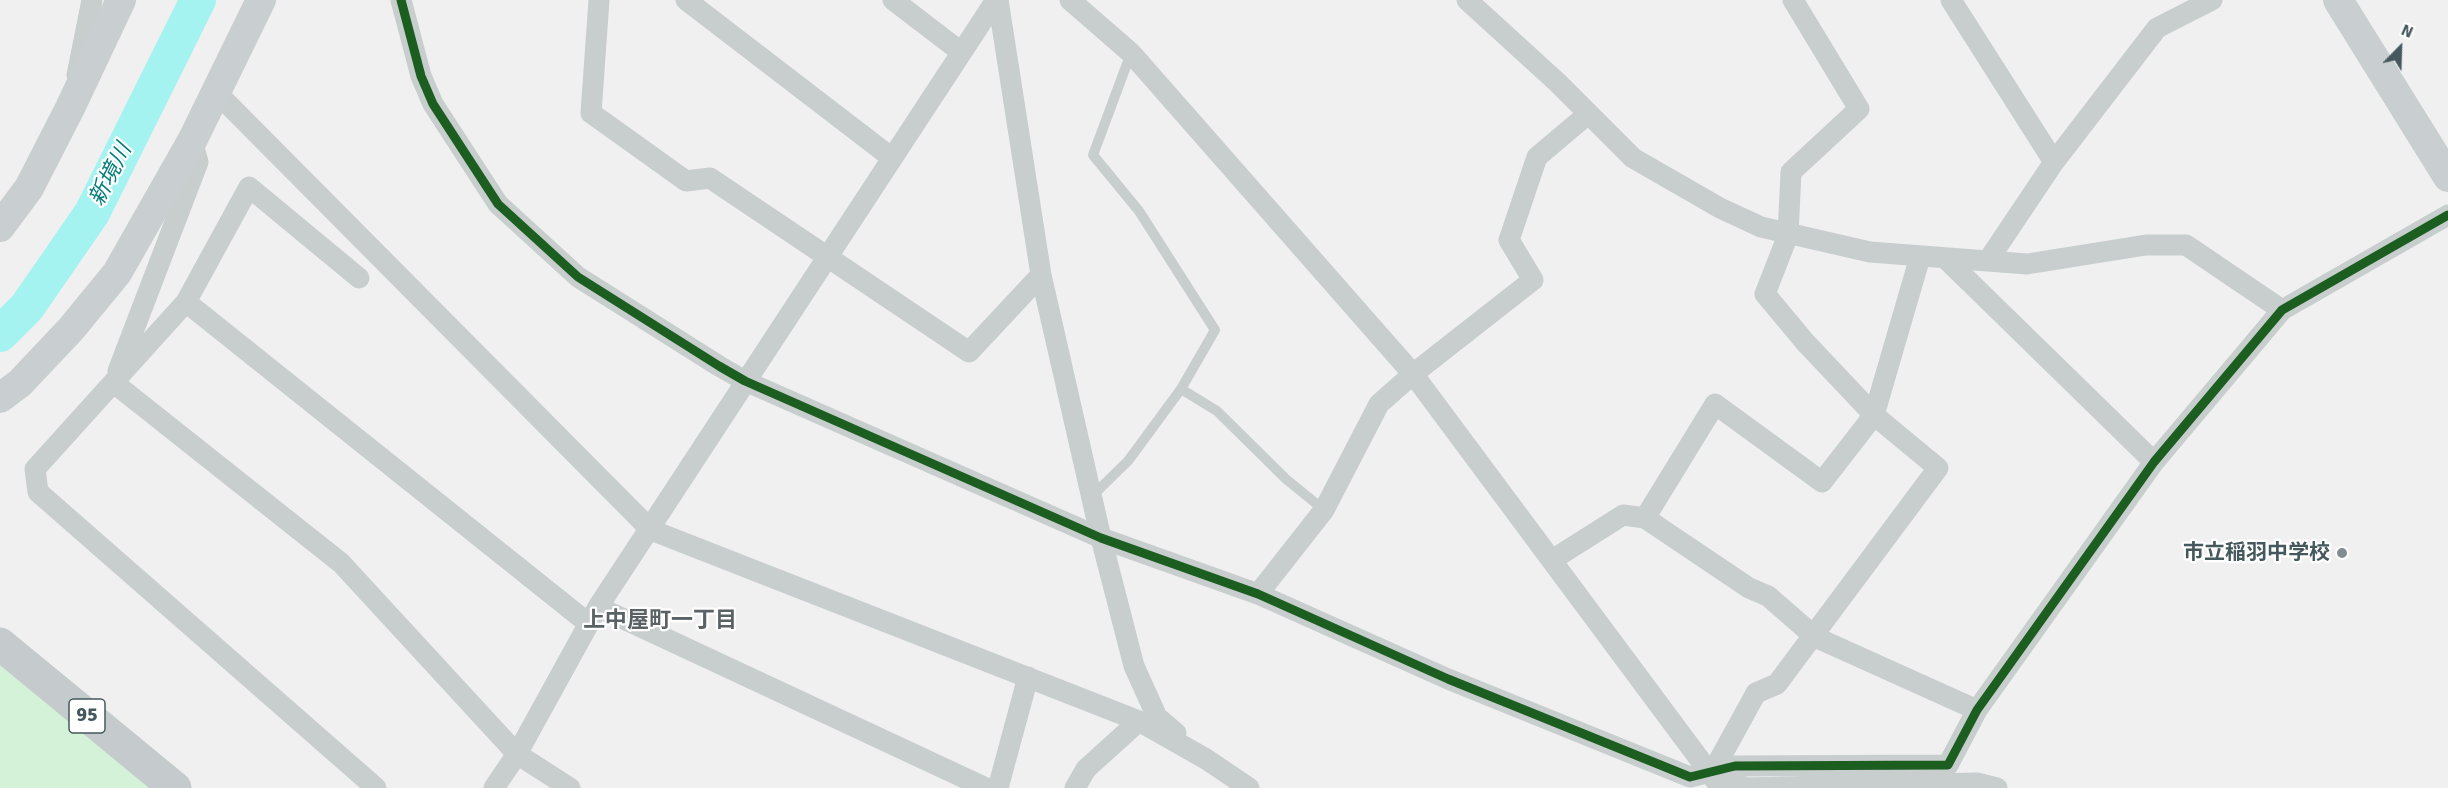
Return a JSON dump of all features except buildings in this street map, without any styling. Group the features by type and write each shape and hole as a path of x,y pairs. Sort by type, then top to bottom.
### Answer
{"main road":[{"name":"95","path":"0,644 175,788"}],"street":[{"path":"70,108 92,0"},
{"path":"0,227 29,188 121,0"},
{"path":"0,398 20,383 71,329 117,273 192,141 261,0"},
{"path":"401,0 421,76 433,104 498,204 578,278 745,381 1101,538 1258,594 1448,679 1690,777 1717,780 1746,788 1977,783 1997,788"},
{"path":"598,0 591,113 686,181 710,178 969,352 1041,275"},
{"path":"686,0 892,158"},
{"path":"892,0 961,52"},
{"path":"494,788 517,754 593,615 651,530 827,255 997,0"},
{"path":"997,0 1041,275 1091,497 1134,666 1157,717 1206,759"},
{"path":"1070,0 1131,52 1413,374 1717,780"},
{"path":"1467,0 1633,158 1720,208 1761,227 1869,252 1920,257 1989,259 2027,264 2146,245 2186,245 2282,310"},
{"path":"1717,780 1756,693 1778,684 1938,468 1874,414 1805,342 1765,294 1788,235 1791,172 1858,110 1793,0"},
{"path":"1952,0 2054,162"},
{"path":"1989,259 2054,162 2157,28 2212,0"},
{"path":"2338,0 2448,177"},
{"path":"216,93 651,530 1139,721 1206,759 1249,788"},
{"path":"1258,594 1324,510 1379,405 1413,374 1533,280 1509,240 1537,157 1588,114"},
{"path":"114,383 198,162 192,141"},
{"path":"359,278 249,187 186,302 35,469 38,492 376,788"},
{"path":"1717,780 1735,766 1948,765 1977,710 2154,462 2282,310 2448,215"},
{"path":"1645,518 1715,405 1822,482 1874,414 1920,257"},
{"path":"1945,258 2154,462"},
{"path":"186,302 593,615 986,788"},
{"path":"114,383 341,562 517,754 570,788"},
{"path":"1552,560 1623,515 1645,518 1749,588 1768,596 1815,637 1977,710"},
{"path":"998,788 1028,677"},
{"path":"1075,788 1086,769 1139,721"}],"lane":[{"path":"1091,497 1128,461 1181,389 1215,330 1139,211 1093,155 1131,52"},
{"path":"1181,389 1217,411 1286,479 1324,510"}],"green space":[{"path":"0,644 175,788 0,788"}],"waterway":[{"name":"新境川","path":"0,334 27,307 92,213 198,0"}],"cycle path":[{"path":"401,0 421,76 433,104 498,204 578,277 719,366 745,381 1101,538 1258,594 1448,679 1690,777 1735,766 1948,765 1977,710 2154,462 2282,310 2448,215"}],"place":[{"name":"市立稲羽中学校","path":"2342,553"}],"district":[{"name":"上中屋町一丁目","path":"660,621"}]}
